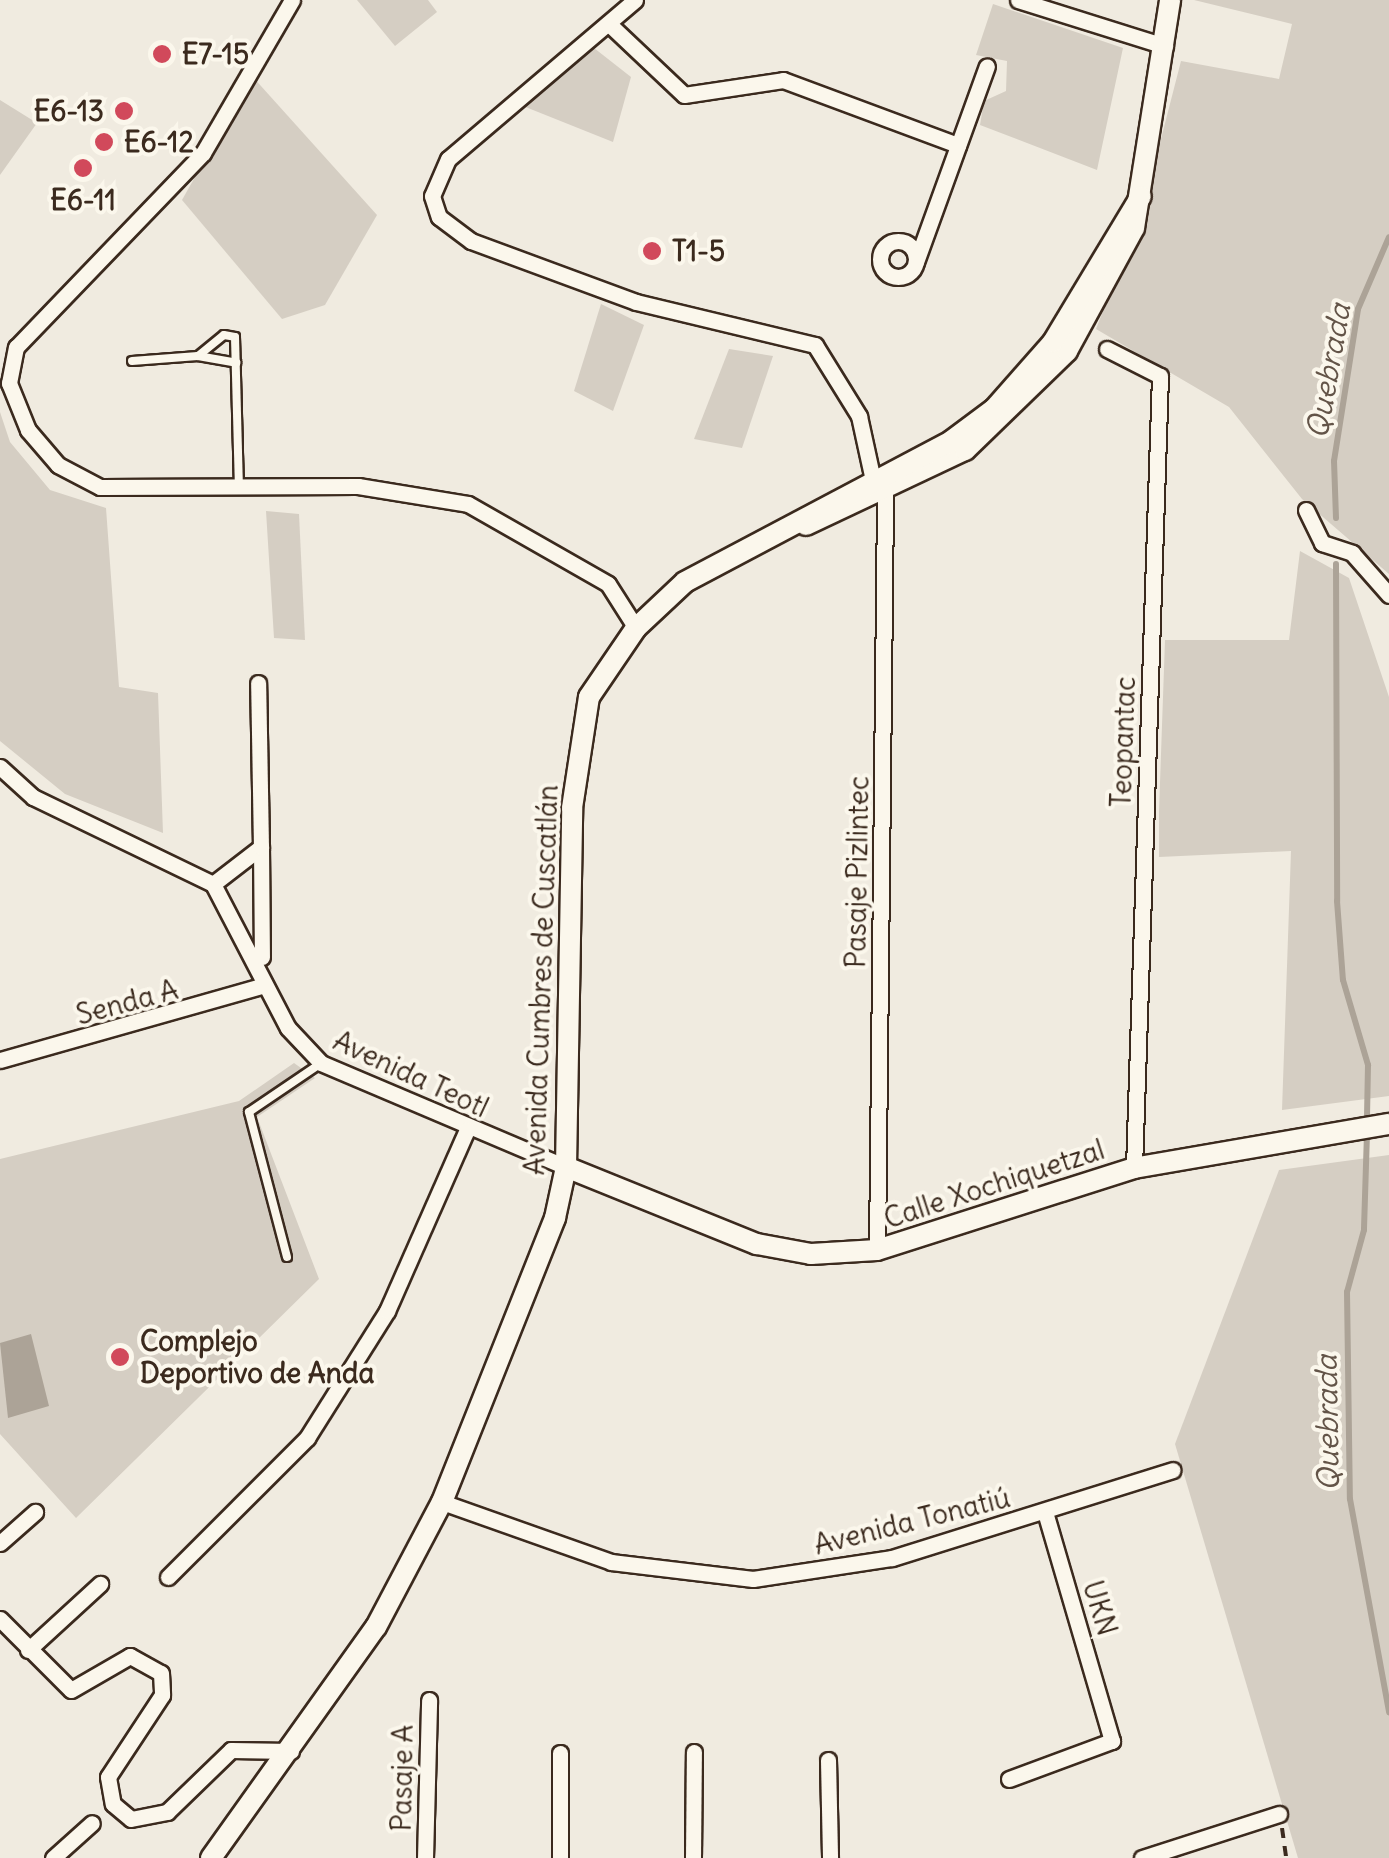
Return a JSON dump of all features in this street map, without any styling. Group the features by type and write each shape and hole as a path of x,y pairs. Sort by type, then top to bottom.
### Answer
{"main road":[{"name":"Avenida Cumbres de Cuscatlán","path":"211,1858 376,1627 442,1502 566,1167 582,728 589,697 636,628 685,582 784,530 989,434 1067,351 1124,252 1141,196 1170,0"},
{"name":"Calle Xochiquetzal","path":"566,1167 758,1244 877,1250 1134,1168 1389,1124"},
{"path":"237,1858 242,1817"}],"street":[{"path":"292,0 203,153 16,346 10,383 28,430 58,465 100,486 358,486 468,504 608,584 636,628"},
{"path":"635,0 609,24 684,95 784,80 958,144"},
{"path":"1018,0 1165,46"},
{"name":"Pasaje Pizlintec","path":"609,24 448,159 432,196 438,218 471,241 636,302 815,345 859,416 879,487 877,1250"},
{"path":"916,262 987,66"},
{"name":"Teopantac","path":"1107,349 1160,376 1134,1168"},
{"path":"1306,510 1322,543 1352,552 1389,595"},
{"path":"258,683 266,992"},
{"path":"0,767 33,797 213,884 260,846"},
{"name":"Avenida Teotl","path":"213,884 245,932 266,992 321,1064 466,1130 566,1167"},
{"name":"Senda A","path":"0,1060 266,992"},
{"path":"168,1577 308,1438 387,1312 466,1130"},
{"path":"1045,1512 1173,1470"},
{"name":"Avenida Tonatiú","path":"442,1502 612,1562 753,1579 892,1558 1045,1512"},
{"path":"0,1543 34,1512"},
{"name":"UKN","path":"1009,1779 1112,1741 1045,1512"},
{"path":"28,1650 100,1584"},
{"path":"0,1618 71,1690 130,1656 161,1673 162,1695 108,1777 114,1804 131,1819 167,1812 231,1750 291,1751"},
{"name":"Pasaje A","path":"425,1858 429,1700"},
{"path":"694,1752 694,1858"},
{"path":"560,1753 560,1858"},
{"path":"828,1760 830,1858"},
{"path":"1142,1858 1280,1814"},
{"path":"53,1858 92,1823"}],"lane":[{"path":"198,356 231,333 236,362 239,488"},
{"path":"132,361 198,356 236,362"},
{"path":"287,1257 249,1112 321,1064"}],"path":[{"path":"1280,1814 1286,1858"}],"shaded area":[{"path":"357,0 428,0 437,12 395,46"},
{"path":"1194,0 1389,0 1389,574 1302,499 1229,407 1096,329 1143,209 1181,61 1279,79 1292,24"},
{"path":"993,4 1123,48 1097,170 980,125 984,101 1006,91 1007,61 976,55"},
{"path":"594,48 631,77 613,142 523,106"},
{"path":"252,76 377,215 325,305 282,319 182,200"},
{"path":"0,100 37,123 0,175"},
{"path":"601,304 644,325 613,411 574,391"},
{"path":"729,349 773,356 742,448 694,439"},
{"path":"0,412 10,442 50,490 106,508 119,687 158,693 163,833 65,794 0,741"},
{"path":"266,511 299,514 305,640 274,638"},
{"path":"1300,551 1349,578 1389,697 1389,1096 1282,1110 1291,851 1159,857 1159,811 1165,640 1289,640"},
{"name":"Complejo Deportivo de Anda","path":"294,1063 315,1078 257,1117 319,1279 76,1518 0,1434 0,1159 239,1101"},
{"path":"1389,1155 1389,1858 1298,1858 1175,1444 1279,1170"},
{"path":"31,1334 49,1406 8,1418 0,1343"}],"waterway":[{"name":"Quebrada","path":"1336,518 1334,461 1358,309 1389,237"},
{"name":"Quebrada","path":"1336,564 1337,901 1343,980 1368,1065 1367,1119"},
{"name":"Quebrada","path":"1367,1133 1364,1230 1347,1292 1350,1499 1389,1712"}],"place":[{"name":"E7-15","path":"162,54"},
{"name":"E6-13","path":"124,111"},
{"name":"E6-12","path":"104,142"},
{"name":"E6-11","path":"83,168"},
{"name":"T1-5","path":"652,251"},
{"name":"Complejo Deportivo de Anda","path":"120,1357"}]}
